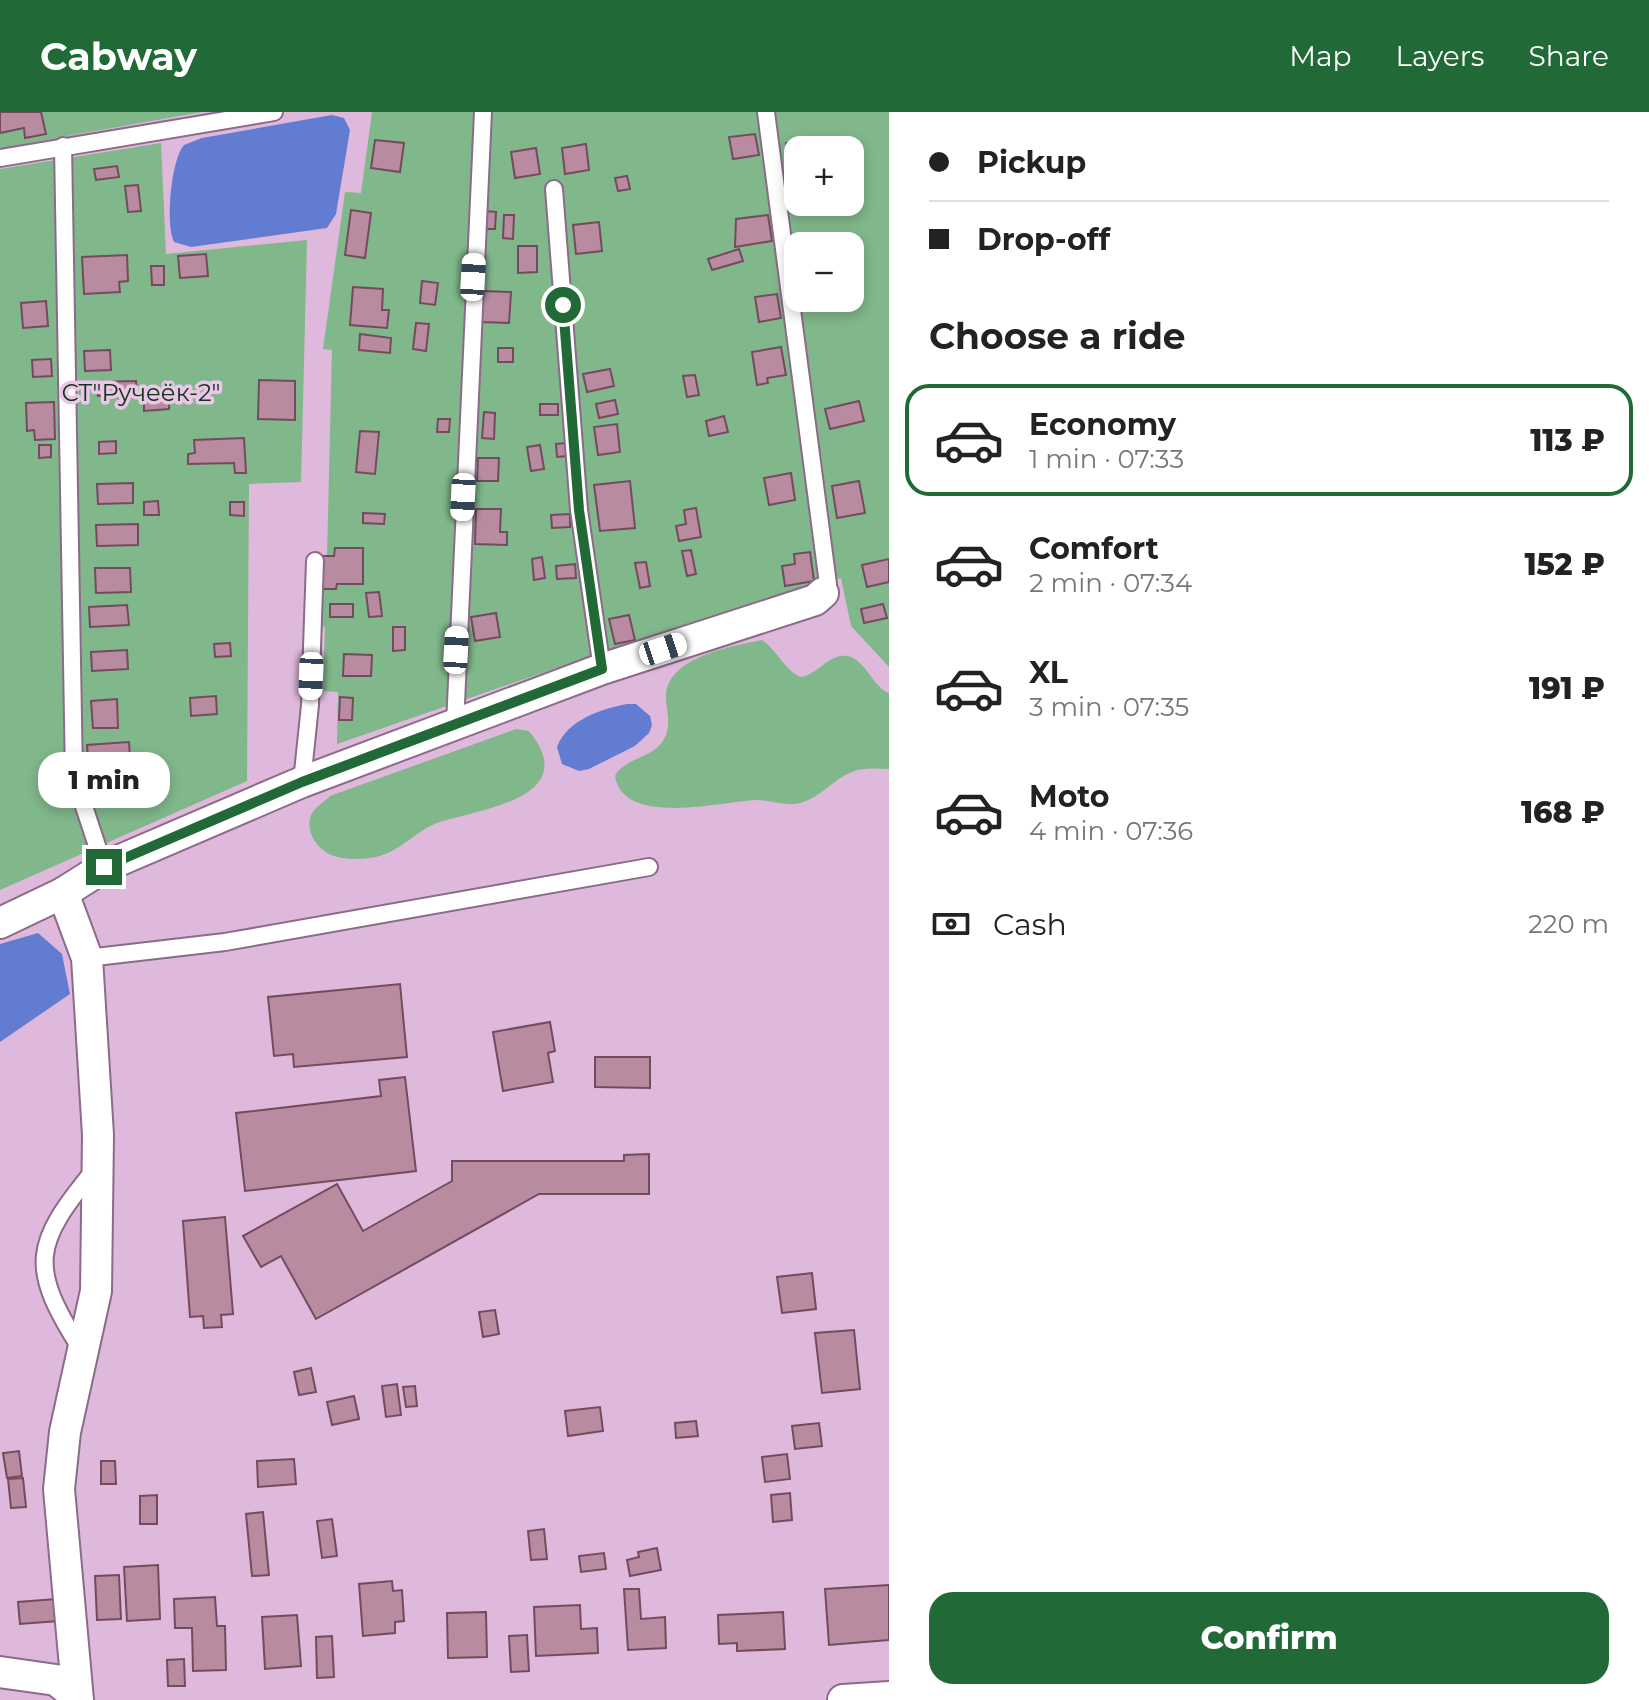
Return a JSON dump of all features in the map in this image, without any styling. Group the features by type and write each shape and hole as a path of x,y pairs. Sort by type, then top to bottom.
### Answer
{"street":[{"path":"0,923 63,893 104,867 302,782 602,669 815,600 823,593"},
{"path":"63,893 87,958 98,1165 96,1291 65,1432 59,1489 78,1698"},
{"path":"0,1672 56,1680 78,1698"},
{"path":"843,1700 889,1697"}],"lane":[{"path":"0,158 274,112"},
{"path":"455,725 483,112"},
{"path":"766,112 828,584 823,593"},
{"path":"63,146 74,776 104,867"},
{"path":"554,189 579,510 602,669"},
{"path":"302,782 310,705 315,561"},
{"path":"87,958 225,942 649,867"},
{"path":"84,1354 58,1312 49,1290 44,1256 52,1225 98,1165"}],"green space":[{"path":"0,112 202,112 0,148"},
{"path":"372,112 889,112 889,667 851,626 841,578 585,658 337,744 338,692 323,691 325,627 319,626 322,556 327,555 332,350 323,349 345,192 361,193"},
{"name":"СТ\"Ручеёк-2\"","path":"161,143 166,254 307,240 301,482 249,484 247,781 0,890 0,169"},
{"path":"762,640 790,670 801,677 840,656 848,656 861,664 889,693 889,769 856,770 810,799 793,804 756,800 699,807 655,807 636,802 622,792 615,776 625,765 653,751 664,739 668,723 666,696 669,683 677,672 703,656"},
{"path":"516,729 529,731 542,753 544,771 536,785 520,796 501,805 432,825 394,850 376,857 349,859 331,855 312,836 311,816 330,796"}],"water":[{"path":"332,115 344,118 350,130 336,214 327,228 191,247 174,242 170,221 171,192 179,153 184,145 202,138"},
{"path":"636,704 650,716 652,725 649,733 635,746 589,769 579,771 562,764 557,747 568,730 586,717"},
{"path":"38,933 62,954 70,994 0,1042 0,944"}],"building":[{"path":"0,112 41,112 46,134 25,138 24,128 0,133"},
{"path":"755,134 759,155 733,159 729,137"},
{"path":"375,140 404,143 400,172 371,168"},
{"path":"586,144 589,170 565,174 562,148"},
{"path":"536,148 540,174 515,178 511,152"},
{"path":"117,166 119,177 96,180 94,169"},
{"path":"627,176 630,189 618,191 615,178"},
{"path":"138,185 141,211 128,212 125,186"},
{"path":"351,210 371,213 365,258 345,255"},
{"path":"485,211 496,212 495,229 484,229"},
{"path":"504,215 514,215 513,239 503,238"},
{"path":"768,215 772,241 735,247 736,219"},
{"path":"599,222 602,251 576,254 573,225"},
{"path":"518,246 537,246 537,272 518,273"},
{"path":"739,249 743,261 712,270 708,259"},
{"path":"206,254 208,276 180,278 178,256"},
{"path":"127,255 128,281 119,282 120,292 84,294 82,257"},
{"path":"151,266 164,266 164,285 152,285"},
{"path":"422,281 438,283 435,305 420,303"},
{"path":"353,287 383,289 382,310 389,310 387,328 350,325"},
{"path":"483,291 511,292 509,323 481,322"},
{"path":"777,294 781,318 759,322 755,297"},
{"path":"46,301 48,326 23,328 21,303"},
{"path":"416,323 429,324 426,351 413,349"},
{"path":"360,334 391,338 390,353 359,350"},
{"path":"781,347 786,375 767,378 768,383 757,385 752,352"},
{"path":"498,348 513,348 513,362 498,362"},
{"path":"110,350 111,370 85,371 84,351"},
{"path":"51,359 52,376 33,377 32,360"},
{"path":"610,369 614,386 587,392 583,374"},
{"path":"695,375 699,395 687,397 683,376"},
{"path":"259,380 295,381 295,420 258,419"},
{"path":"136,381 137,394 98,396 97,382"},
{"path":"169,400 169,409 144,411 144,402"},
{"path":"615,400 618,414 599,418 596,404"},
{"path":"859,401 864,421 830,429 825,409"},
{"path":"54,402 55,439 35,440 34,430 27,431 26,403"},
{"path":"540,404 558,404 558,415 540,415"},
{"path":"484,412 495,413 494,439 482,438"},
{"path":"724,416 728,432 709,436 706,421"},
{"path":"438,419 450,419 449,432 437,432"},
{"path":"617,424 620,452 598,455 594,427"},
{"path":"360,431 379,432 375,474 356,472"},
{"path":"244,438 246,473 235,473 234,463 188,464 188,454 195,453 194,440"},
{"path":"116,441 116,453 99,454 99,442"},
{"path":"566,443 567,456 557,457 556,444"},
{"path":"39,445 51,445 51,457 39,458"},
{"path":"540,445 544,469 531,471 527,447"},
{"path":"478,458 499,458 498,481 477,481"},
{"path":"791,473 795,500 769,505 764,478"},
{"path":"630,481 635,528 600,531 594,485"},
{"path":"859,481 865,513 837,518 832,486"},
{"path":"133,483 133,503 98,504 97,484"},
{"path":"158,501 159,515 144,515 144,502"},
{"path":"230,502 244,502 244,516 230,515"},
{"path":"696,508 701,537 679,541 676,526 686,524 684,510"},
{"path":"476,509 501,509 500,532 507,532 507,545 475,544"},
{"path":"363,513 385,514 384,524 363,523"},
{"path":"570,514 570,527 552,528 551,515"},
{"path":"138,524 138,545 97,546 96,525"},
{"path":"335,548 363,548 363,584 337,584 336,589 321,589 322,556 334,556"},
{"path":"691,550 696,574 687,576 682,551"},
{"path":"810,552 814,581 785,586 782,566 795,564 794,554"},
{"path":"542,557 545,578 534,580 532,559"},
{"path":"889,559 889,582 867,587 862,565"},
{"path":"646,562 650,586 640,588 635,563"},
{"path":"575,564 576,578 557,579 556,566"},
{"path":"95,568 130,568 131,592 96,593"},
{"path":"379,592 382,616 369,617 366,593"},
{"path":"330,604 353,604 353,617 330,617"},
{"path":"883,604 887,618 864,623 861,609"},
{"path":"127,605 129,625 90,627 89,607"},
{"path":"496,613 500,637 475,641 471,617"},
{"path":"629,615 635,640 615,644 609,619"},
{"path":"393,627 405,627 405,650 393,651"},
{"path":"230,643 231,656 215,657 214,644"},
{"path":"127,650 128,669 92,671 91,652"},
{"path":"344,654 372,655 371,676 343,676"},
{"path":"216,696 217,714 191,716 190,698"},
{"path":"340,697 353,698 352,720 339,720"},
{"path":"117,699 118,728 93,728 91,701"},
{"path":"129,742 131,772 89,775 87,745"},
{"path":"400,984 407,1057 294,1067 293,1054 274,1056 268,997"},
{"path":"550,1022 555,1051 548,1053 553,1082 503,1091 493,1032"},
{"path":"595,1057 650,1057 650,1088 595,1087"},
{"path":"405,1077 416,1171 245,1191 236,1113 381,1096 379,1080"},
{"path":"649,1154 649,1194 539,1194 316,1319 281,1256 261,1267 243,1236 337,1184 363,1231 452,1181 452,1161 624,1161 624,1155"},
{"path":"225,1217 233,1314 221,1315 222,1327 204,1328 203,1316 190,1317 183,1221"},
{"path":"812,1273 816,1309 782,1313 777,1277"},
{"path":"495,1310 499,1334 483,1337 479,1312"},
{"path":"854,1330 860,1389 822,1393 815,1333"},
{"path":"311,1368 316,1392 299,1395 294,1372"},
{"path":"397,1384 401,1415 386,1417 382,1386"},
{"path":"415,1386 417,1406 406,1407 403,1387"},
{"path":"354,1396 359,1419 332,1425 327,1402"},
{"path":"600,1407 603,1431 568,1436 565,1411"},
{"path":"696,1421 698,1436 676,1438 675,1423"},
{"path":"819,1423 822,1446 795,1449 792,1426"},
{"path":"19,1451 22,1476 7,1478 3,1453"},
{"path":"787,1454 790,1479 765,1482 762,1457"},
{"path":"294,1459 296,1484 258,1487 257,1461"},
{"path":"101,1461 115,1461 116,1484 101,1484"},
{"path":"23,1478 26,1507 11,1508 8,1479"},
{"path":"790,1493 792,1520 773,1522 771,1495"},
{"path":"157,1495 157,1524 140,1524 140,1496"},
{"path":"263,1512 269,1575 252,1576 246,1514"},
{"path":"332,1519 337,1556 322,1558 317,1521"},
{"path":"544,1529 547,1559 531,1560 528,1531"},
{"path":"657,1548 661,1570 630,1576 627,1560 639,1557 638,1552"},
{"path":"604,1553 606,1569 581,1572 579,1556"},
{"path":"158,1565 160,1619 127,1621 124,1567"},
{"path":"119,1575 121,1619 97,1620 95,1576"},
{"path":"392,1581 393,1591 402,1590 404,1621 395,1622 395,1633 363,1636 359,1584"},
{"path":"889,1585 889,1640 829,1645 825,1589"},
{"path":"624,1589 639,1589 641,1619 665,1617 666,1648 628,1650"},
{"path":"215,1597 217,1626 225,1626 226,1670 193,1671 192,1628 175,1628 174,1599"},
{"path":"56,1599 58,1621 20,1624 18,1602"},
{"path":"580,1605 581,1629 597,1628 598,1653 536,1656 534,1607"},
{"path":"486,1612 487,1657 448,1658 447,1613"},
{"path":"783,1612 785,1649 737,1651 737,1643 719,1644 718,1615"},
{"path":"297,1615 301,1666 265,1669 262,1617"},
{"path":"527,1635 529,1671 511,1672 509,1636"},
{"path":"332,1636 334,1677 317,1678 316,1637"},
{"path":"184,1659 185,1686 168,1686 167,1660"}],"route":[{"path":"104,867 302,782 602,669 579,510 563,305"}]}
